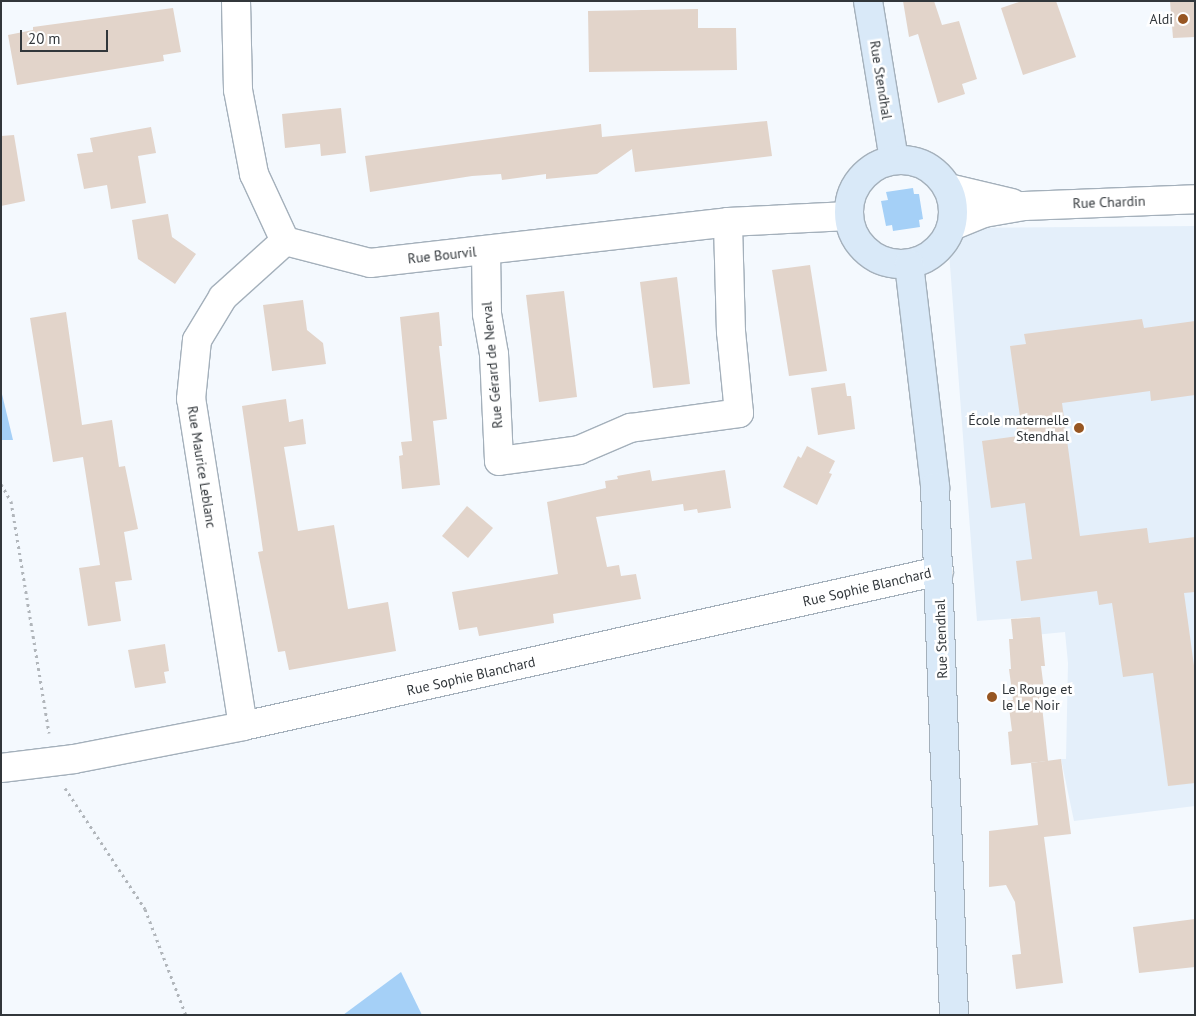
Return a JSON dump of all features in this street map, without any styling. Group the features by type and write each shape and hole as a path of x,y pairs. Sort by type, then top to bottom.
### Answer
{"street":[{"path":"236,1 238,90 254,174 285,241"},
{"name":"Rue Stendhal","path":"868,1 894,159"},
{"path":"894,159 910,160 925,165 939,174 948,188 953,200 952,226 946,240 936,251 909,264 892,263 876,258 862,247 853,232 849,216 856,185 878,164 894,159"},
{"name":"Rue Chardin","path":"948,188 1024,206"},
{"name":"Rue Chardin","path":"952,226 984,214 1024,206 1195,199"},
{"name":"Rue Bourvil","path":"285,241 370,262 486,251 728,222 849,216"},
{"name":"Rue Gérard de Nerval","path":"486,251 486,314 494,354 499,461 579,450 630,428 739,412 731,332 728,222"},
{"name":"Rue Maurice Leblanc","path":"243,726 191,399 197,340 223,297 285,241"},
{"name":"Rue Stendhal","path":"909,264 935,487 954,1015"},
{"name":"Rue Sophie Blanchard","path":"1,768 53,762 243,726 939,571"}],"path":[{"path":"1,484 12,501 53,762 61,782 145,909 186,1015"}],"shaded area":[{"path":"913,188 914,194 919,194 923,219 919,220 920,227 893,231 892,225 886,226 881,201 888,200 886,192"},
{"name":"École maternelle Stendhal","path":"1195,226 1195,806 1074,821 1061,759 1066,759 1068,663 1065,632 1034,635 1031,617 977,621 948,239 957,228"},
{"path":"1,390 13,440 1,440"},
{"path":"401,972 422,1015 343,1015"}],"building":[{"path":"903,1 934,1 942,25 959,21 977,79 962,84 965,94 938,103 918,34 909,37"},
{"path":"1022,1 1056,1 1076,57 1023,75 1001,8"},
{"name":"Aldi","path":"1170,1 1195,1 1195,37 1173,38"},
{"path":"173,8 181,52 163,55 164,61 17,85 8,35 33,30 33,27"},
{"path":"698,9 698,28 736,28 737,70 589,72 588,11"},
{"path":"341,108 346,153 321,156 320,144 285,148 282,114"},
{"path":"767,121 772,156 635,172 632,149 597,174 546,179 546,174 502,180 501,174 472,176 370,192 365,156 601,124 602,137"},
{"path":"151,127 156,153 138,156 146,203 111,209 107,185 84,189 77,154 93,152 90,138"},
{"path":"14,135 25,201 1,206 1,136"},
{"path":"168,214 172,237 196,254 175,284 138,259 132,220"},
{"path":"810,265 827,371 789,376 772,270"},
{"path":"677,277 690,384 653,388 640,282"},
{"path":"564,291 577,397 539,402 526,295"},
{"path":"303,300 307,330 323,343 326,364 272,371 263,305"},
{"path":"66,312 82,425 112,420 119,467 125,466 138,529 124,532 132,580 115,582 121,621 88,626 79,568 100,565 83,457 53,462 30,318"},
{"path":"439,312 442,346 439,346 447,419 433,421 440,485 402,489 399,456 403,455 401,442 412,441 400,317"},
{"path":"1142,319 1144,328 1195,321 1195,395 1151,401 1150,391 1062,403 1080,536 1147,528 1149,543 1195,537 1195,592 1184,593 1195,673 1195,783 1168,786 1153,673 1123,677 1112,603 1099,605 1097,591 1021,601 1016,561 1032,559 1025,503 991,508 982,441 1018,436 1015,418 1020,417 1010,346 1026,344 1024,334"},
{"path":"845,383 847,396 851,396 855,429 818,435 811,388"},
{"path":"286,399 289,422 303,419 306,444 284,447 298,531 334,525 348,609 388,602 396,651 289,670 285,651 278,652 258,552 263,551 242,406"},
{"path":"807,446 835,461 829,473 832,474 817,505 783,487 798,456 801,458"},
{"path":"650,470 652,481 725,470 731,508 698,513 697,509 684,511 683,504 596,517 607,567 619,565 621,576 636,574 641,599 553,614 554,623 479,636 477,627 459,630 452,592 558,574 547,502 606,488 605,481 618,479 617,476"},
{"path":"467,506 493,528 468,558 442,536"},
{"path":"1040,617 1045,666 1041,666 1045,697 1041,697 1048,761 1011,765 1008,732 1012,731 1008,700 1013,700 1009,669 1011,669 1009,639 1013,639 1011,619"},
{"path":"165,644 169,671 164,672 166,683 135,688 128,650"},
{"path":"1061,759 1071,834 1044,837 1063,983 1016,989 1012,955 1021,954 1015,902 1006,885 989,887 989,831 1038,825 1031,763"},
{"path":"1195,919 1195,967 1139,973 1133,927"}],"place":[{"name":"Aldi","path":"1183,19"},
{"name":"École maternelle Stendhal","path":"1079,428"},
{"name":"Le Rouge et le Le Noir","path":"992,697"}]}
